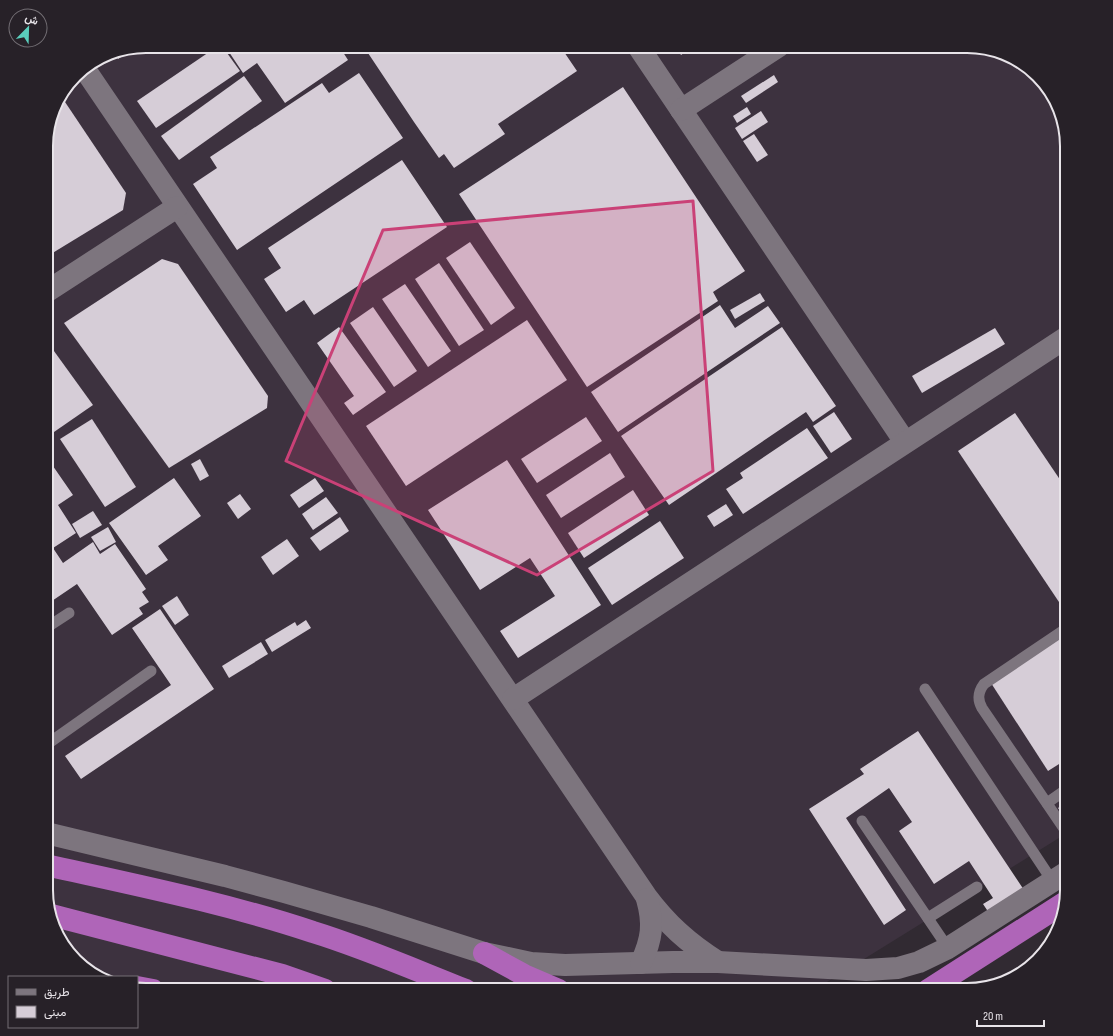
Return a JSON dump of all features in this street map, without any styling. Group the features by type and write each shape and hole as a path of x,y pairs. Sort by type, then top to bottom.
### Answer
{"highway":[{"path":"53,867 256,914 371,952 448,983"},
{"path":"939,983 1058,907"},
{"path":"57,917 276,973 305,983"},
{"path":"484,953 524,975 543,983"}],"street":[{"path":"643,53 905,442"},
{"path":"681,110 768,53"},
{"path":"88,73 646,896 661,916 678,933 697,949 718,962"},
{"path":"53,287 177,207"},
{"path":"513,699 1060,342"},
{"path":"53,835 225,876 284,892 371,917 484,953 531,963 565,965 718,962 866,970 898,968 919,962 948,948 1060,877"},
{"path":"641,963 648,947 651,930 650,913 646,896"}],"lane":[{"path":"53,623 69,613"},
{"path":"1060,633 984,684 980,690 979,698 982,708 1060,822"},
{"path":"53,740 151,671"},
{"path":"925,689 1060,877"},
{"path":"1047,803 1060,794"},
{"path":"862,820 948,948"},
{"path":"928,918 977,887"}],"highlighted area":[{"path":"693,201 713,471 537,575 286,461 383,230"}],"shaded area":[{"path":"146,53 967,53 985,55 1003,60 1014,65 1033,80 1044,94 1053,110 1060,140 1060,837 825,983 141,983 138,976 110,976 99,971 80,956 65,936 60,926 53,896 53,140 60,110 72,89 80,80 89,72 110,60 128,55"}],"building":[{"path":"208,53 227,53 240,71 156,128 137,101"},
{"path":"230,53 344,53 348,60 285,103 257,63 243,73"},
{"path":"368,53 565,53 577,71 498,124 505,134 454,168 444,154 439,158"},
{"path":"359,73 403,138 237,250 193,184 217,168 210,157 322,83 329,93"},
{"path":"774,75 778,82 746,103 741,96"},
{"path":"244,76 262,101 179,160 161,136"},
{"path":"623,87 745,271 713,292 718,301 587,387 459,194"},
{"path":"64,101 126,193 123,210 53,253 53,140 56,122"},
{"path":"747,107 751,114 737,123 733,116"},
{"path":"761,111 768,122 742,139 735,128"},
{"path":"754,134 768,155 757,162 743,141"},
{"path":"402,160 447,227 314,315 304,300 286,312 264,279 281,268 268,248"},
{"path":"470,242 515,308 491,325 446,258"},
{"path":"162,259 178,264 268,396 267,408 169,468 64,323"},
{"path":"439,263 484,330 459,346 415,279"},
{"path":"405,284 451,351 428,367 382,299"},
{"path":"760,293 765,301 735,319 730,310"},
{"path":"720,305 735,328 768,306 780,323 618,432 591,392"},
{"path":"373,307 417,371 394,387 350,323"},
{"path":"527,320 567,380 406,486 366,426"},
{"path":"339,327 386,392 353,415 344,403 354,396 317,343"},
{"path":"782,327 836,406 813,422 806,412 669,505 621,436"},
{"path":"995,328 1005,344 922,393 912,376"},
{"path":"53,350 93,405 54,432 53,430"},
{"path":"834,412 852,439 831,453 813,426"},
{"path":"1015,413 1060,480 1060,604 958,451"},
{"path":"586,417 602,441 537,483 521,459"},
{"path":"92,419 136,487 105,507 60,439"},
{"path":"807,428 828,458 743,514 726,489 743,478 740,473"},
{"path":"610,453 625,477 561,518 546,495"},
{"path":"200,459 209,476 200,481 191,464"},
{"path":"507,460 601,605 518,658 500,631 555,596 530,558 480,590 428,510"},
{"path":"53,466 73,495 58,505 76,533 53,548"},
{"path":"174,478 201,516 158,546 168,560 146,575 109,523"},
{"path":"315,478 324,491 299,508 290,495"},
{"path":"633,490 649,515 584,558 568,533"},
{"path":"240,494 251,509 238,519 227,503"},
{"path":"326,497 338,513 313,530 302,514"},
{"path":"726,504 733,515 714,527 707,516"},
{"path":"93,511 102,525 80,538 72,524"},
{"path":"340,517 349,531 320,551 310,538"},
{"path":"660,521 684,558 612,605 588,568"},
{"path":"108,527 116,542 100,551 91,537"},
{"path":"287,539 299,556 273,575 261,557"},
{"path":"93,542 100,554 115,544 146,589 142,592 149,602 139,608 143,614 112,635 77,584 53,600 53,548 63,563"},
{"path":"177,596 189,615 175,625 162,606"},
{"path":"160,609 214,689 81,779 65,756 171,685 132,628"},
{"path":"306,620 311,628 272,652 265,640 295,622 297,626"},
{"path":"1060,639 1060,763 1048,771 991,683"},
{"path":"261,642 268,654 229,678 222,666"},
{"path":"918,731 1028,896 993,919 983,904 993,898 969,861 934,884 899,831 912,822 889,788 846,818 906,910 884,925 809,809 864,774 860,769"}]}
